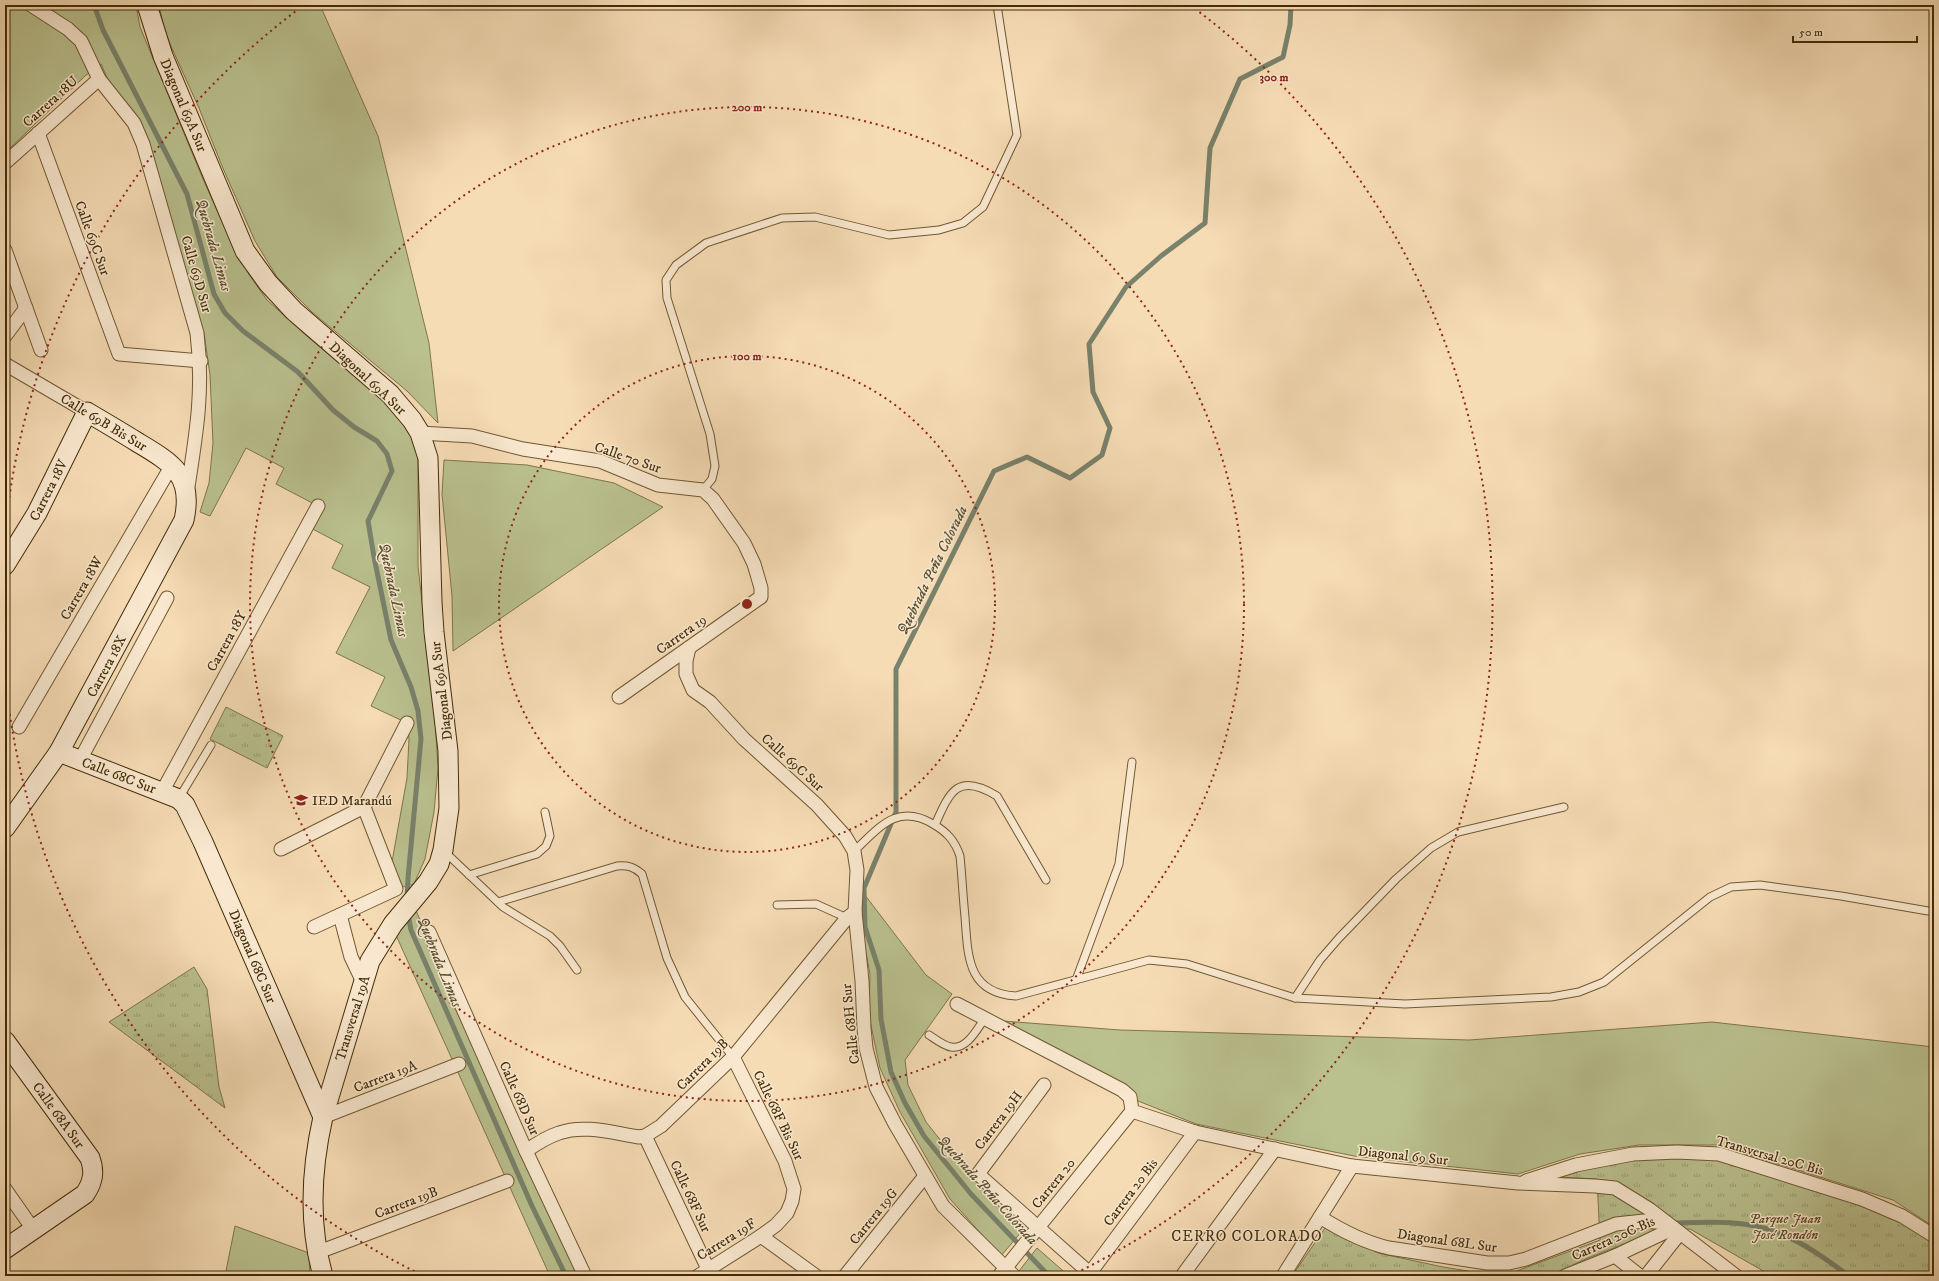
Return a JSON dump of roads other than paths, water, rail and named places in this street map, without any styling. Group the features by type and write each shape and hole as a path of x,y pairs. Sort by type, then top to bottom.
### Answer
{"street":[{"name":"Calle 69D Sur","path":"31,5 68,29 81,41 99,79 134,123 143,144 197,333 201,361 201,390 198,421 187,495"},
{"name":"Diagonal 69A Sur","path":"147,5 163,56 238,236 252,261 268,283 294,311 390,394 403,408 420,433 428,458 429,537 434,632 448,751 449,808 443,850 439,864 428,882 393,924"},
{"name":"Carrera 18U","path":"5,163 99,79"},
{"name":"Calle 69C Sur","path":"38,133 119,354 201,361"},
{"path":"5,250 41,350"},
{"path":"5,336 26,308"},
{"name":"Calle 69B Bis Sur","path":"5,364 162,457 178,472 187,495"},
{"name":"Carrera 18V","path":"5,565 37,513 87,412"},
{"name":"Calle 70 Sur","path":"420,433 472,436 523,449 600,461 658,485 704,490"},
{"name":"Carrera 18W","path":"19,727 172,465"},
{"name":"Carrera 19","path":"619,697 761,597 761,588 754,564 744,543 713,499 704,490"},
{"name":"Carrera 18X","path":"5,828 59,752 176,538 184,520 187,495"},
{"name":"Carrera 18Y","path":"170,795 318,506"},
{"name":"Carrera 18X","path":"80,760 167,598"},
{"name":"Calle 69C Sur","path":"689,648 686,661 686,674 693,690 710,702 744,739 817,806 845,836 854,851 857,870 851,915"},
{"path":"281,849 364,807 406,723"},
{"name":"Calle 68C Sur","path":"59,752 170,795"},
{"name":"Diagonal 68C Sur","path":"170,795 185,805 203,842 323,1117"},
{"path":"314,927 396,889 364,807"},
{"path":"340,915 351,957 363,982"},
{"name":"Carrera 19B","path":"645,1136 661,1126 733,1058 851,915"},
{"name":"Calle 68H Sur","path":"851,915 862,981 864,1028 870,1068 876,1088 894,1124 943,1206 1008,1269"},
{"name":"Transversal 19A","path":"323,1276 316,1253 313,1233 313,1175 317,1142 323,1117 371,957 393,924"},
{"name":"Calle 68D Sur","path":"429,932 526,1151 585,1276"},
{"path":"958,1004 1122,1090 1130,1097 1132,1111"},
{"name":"Calle 68A Sur","path":"5,1040 90,1158 93,1173 91,1184 85,1194 33,1229"},
{"name":"Calle 68F Bis Sur","path":"733,1058 785,1161 794,1189"},
{"name":"Carrera 19A","path":"323,1117 459,1064"},
{"name":"Carrera 19H","path":"1038,1227 978,1174 1044,1085"},
{"name":"Diagonal 69 Sur","path":"1132,1111 1195,1132 1352,1166 1518,1183 1615,1188 1644,1205 1736,1276"},
{"name":"Carrera 20","path":"1008,1269 1038,1227 1132,1111"},
{"path":"526,1151 550,1136 569,1130 596,1130 639,1137 645,1136"},
{"name":"Carrera 20 Bis","path":"1092,1274 1195,1132"},
{"name":"Calle 68F Sur","path":"645,1136 703,1272"},
{"path":"1182,1276 1275,1149"},
{"name":"Transversal 20C Bis","path":"1518,1183 1576,1165 1633,1154 1678,1152 1719,1154 1862,1199 1902,1216 1934,1236"},
{"path":"1283,1276 1352,1166"},
{"name":"Carrera 19G","path":"845,1276 926,1176"},
{"name":"Carrera 19B","path":"316,1253 507,1181"},
{"path":"5,1189 33,1229 5,1249"},
{"name":"Carrera 19F","path":"703,1272 762,1236 776,1225 787,1213 792,1201 794,1189"},
{"name":"Diagonal 68L Sur","path":"1320,1217 1341,1230 1372,1244 1388,1248 1498,1264 1526,1259 1616,1224 1644,1221 1673,1228"},
{"path":"1038,1227 1092,1274"},
{"path":"1646,1276 1673,1228"},
{"name":"Carrera 20C Bis","path":"1565,1276 1615,1256 1673,1228"},
{"path":"762,1236 816,1276"},
{"path":"1615,1256 1640,1276"}],"lane":[{"path":"704,490 712,479 715,466 710,434 668,298 666,280 676,265 706,243 782,218 815,217 889,235 939,230 963,223 983,206 1017,135 997,5"},
{"path":"170,795 211,745"},
{"path":"1076,980 1119,864 1132,762"},
{"path":"935,825 948,796 956,788 972,785 986,789 997,796 1046,880"},
{"path":"1295,998 1320,960 1339,938 1396,879 1431,848 1458,832 1564,807"},
{"path":"469,875 537,854 546,846 550,836 545,812"},
{"path":"854,851 885,823 902,816 912,814 920,816 947,834 956,844 960,856 968,959 984,985 1005,996 1016,996 1149,960 1187,964 1295,998 1405,1004 1551,997 1579,992 1604,982 1710,897 1732,887 1760,885 1841,896 1934,912"},
{"path":"443,850 498,902 550,936 560,946 577,970"},
{"path":"498,902 617,866 626,865 635,868 642,874 667,958 685,997 733,1058"},
{"path":"777,906 816,904 851,915"},
{"path":"929,1035 950,1047 958,1047 967,1042 985,1018"}],"waterway":[{"name":"Quebrada Limas","path":"94,5 103,30 187,194 214,294 225,313 243,331 298,372 333,410 354,427 377,441 387,454 392,471 368,521 391,640 411,687 418,711 421,739 407,898"},
{"name":"Quebrada Peña Colorada","path":"1049,1276 971,1194 924,1136 905,1103 891,1072 881,1019 879,970 865,927 864,888 896,812 896,669 994,471 1027,457 1070,478 1102,455 1110,428 1093,392 1089,344 1126,287 1161,256 1205,223 1210,148 1240,79 1283,57 1290,25 1291,5"},
{"name":"Quebrada Limas","path":"408,914 411,930 532,1206 566,1276"},
{"path":"1677,1223 1727,1223 1752,1225 1764,1228 1786,1236 1805,1246 1849,1276"}],"place":[{"name":"IED Marandú","path":"301,800"}],"district":[{"name":"CERRO COLORADO","path":"1247,1236"}],"park label":[{"name":"Parque Juan José Rondón","path":"1785,1226"}]}
